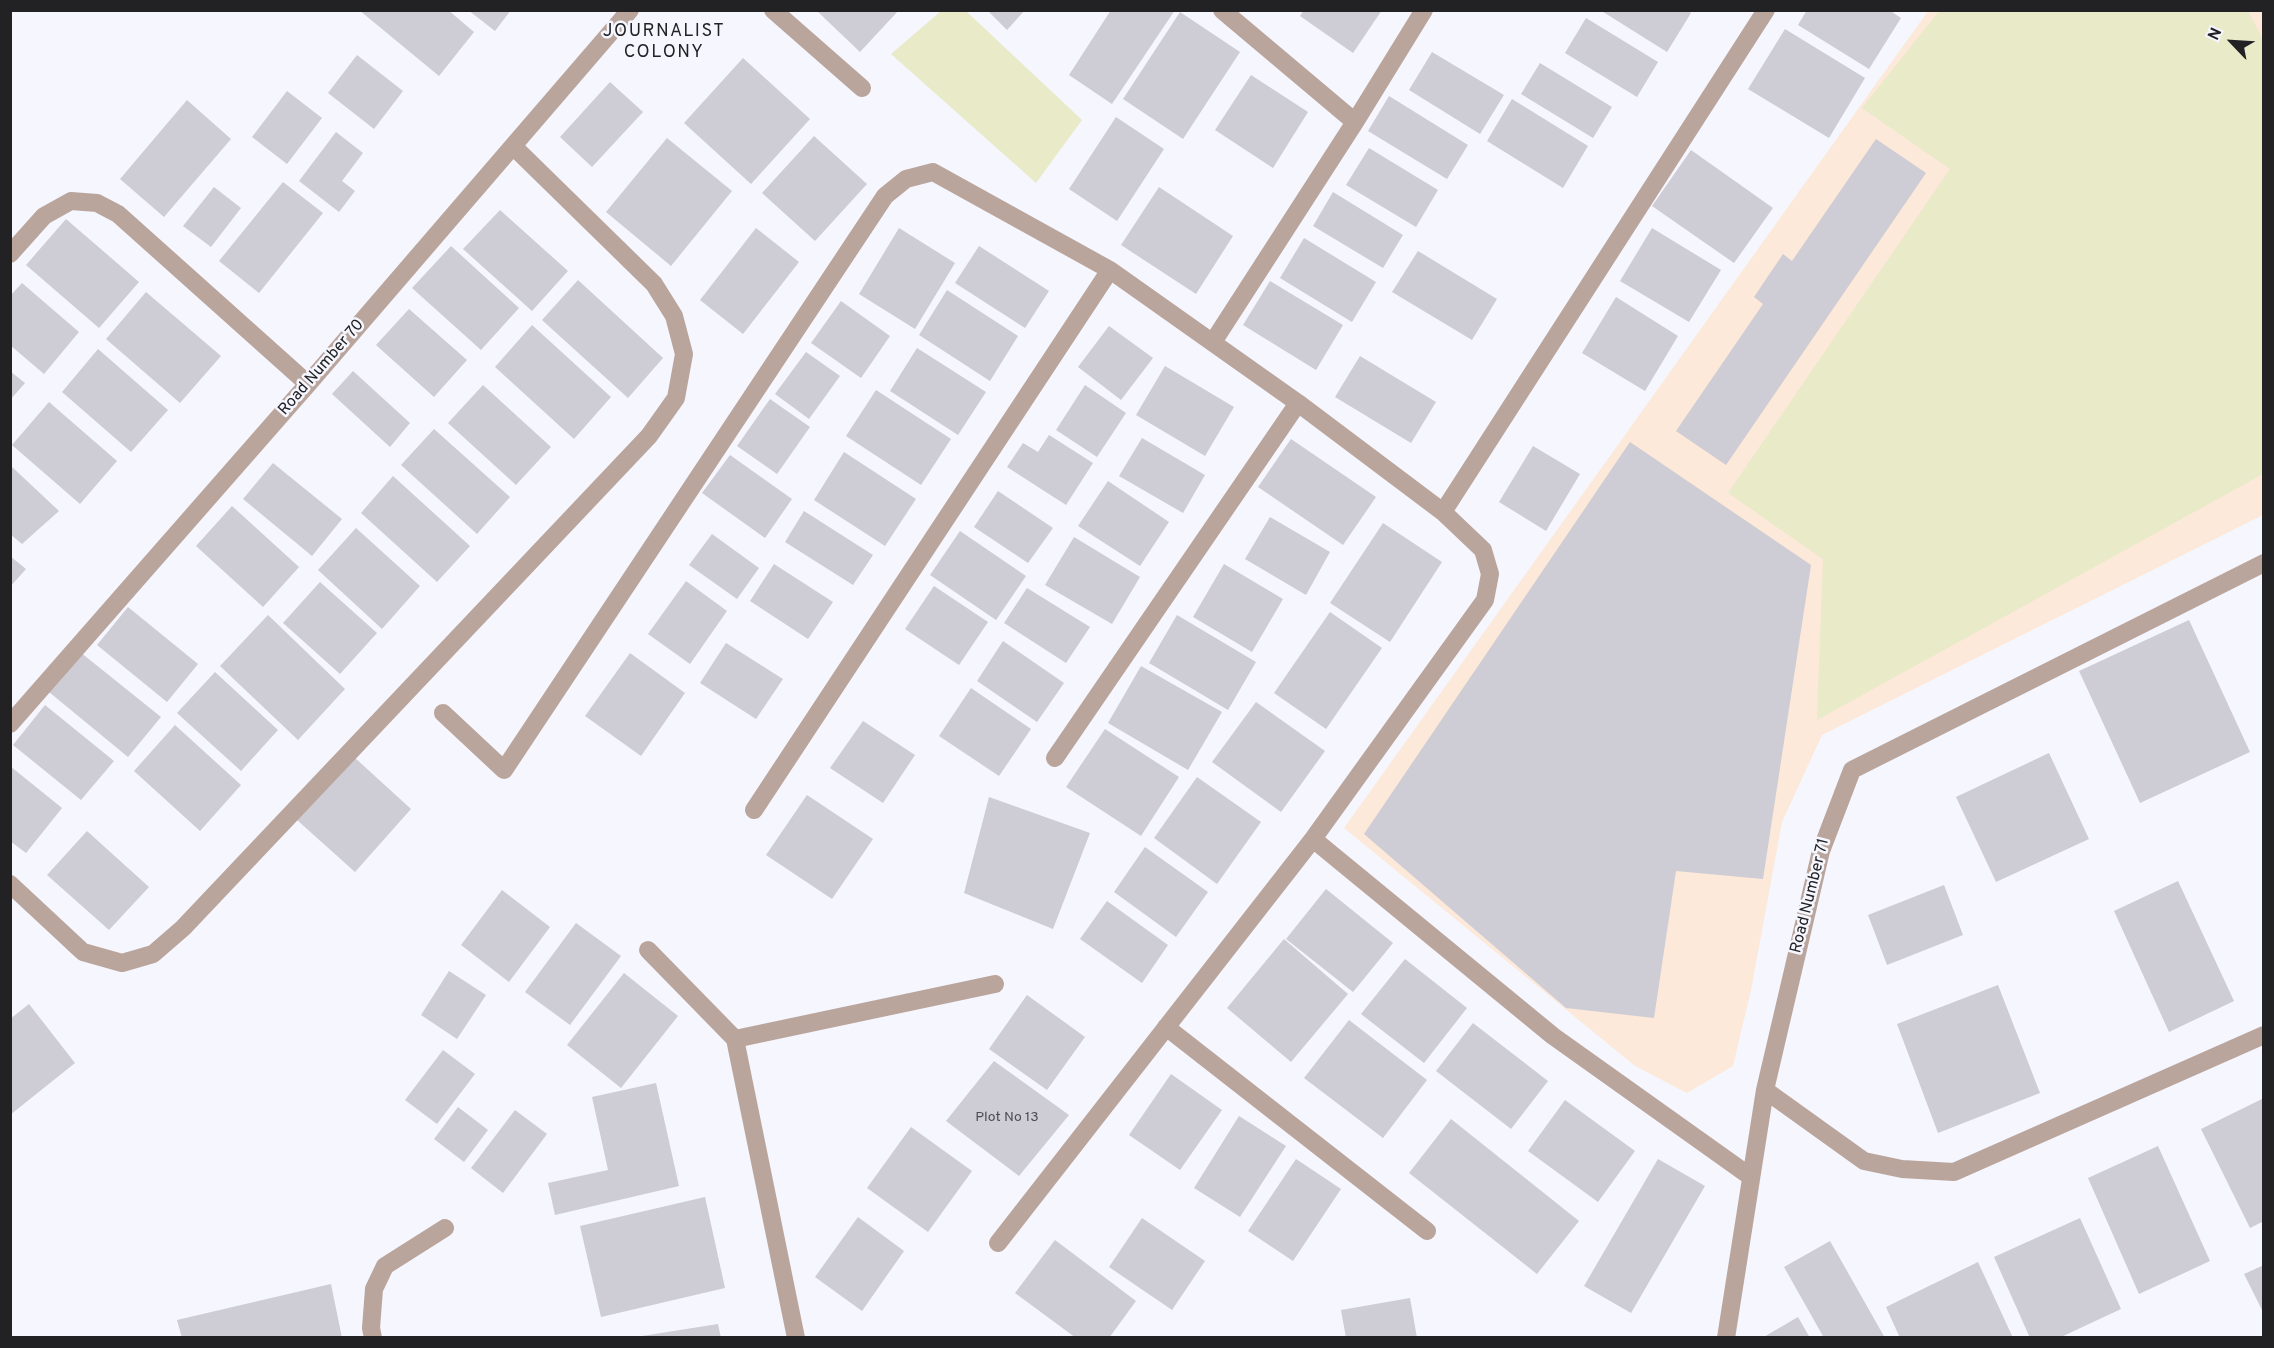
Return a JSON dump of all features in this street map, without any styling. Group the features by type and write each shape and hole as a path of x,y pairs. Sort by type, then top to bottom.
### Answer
{"street":[{"name":"Road Number 70","path":"10,724 514,147 630,10"},
{"path":"773,10 862,88"},
{"path":"1222,10 1355,122"},
{"path":"1213,342 1355,122 1424,10"},
{"path":"1443,512 1766,10"},
{"path":"10,884 83,952 122,963 153,954 183,928 649,436 676,398 684,354 674,316 654,284 514,147"},
{"path":"443,714 504,770 885,196 906,180 933,172 1110,270 1298,403 1443,512 1483,550 1490,574 1485,600 1313,839 998,1243"},
{"path":"10,254 44,216 71,201 97,203 118,214 308,384"},
{"path":"754,810 1110,270"},
{"path":"1055,758 1298,403"},
{"name":"Road Number 71","path":"1726,1338 1764,1090 1821,851 1852,770 2264,563"},
{"path":"1313,839 1552,1036 1751,1177"},
{"path":"648,950 735,1039 796,1338"},
{"path":"735,1039 995,984"},
{"path":"1166,1027 1427,1231"},
{"path":"1764,1090 1864,1161 1902,1169 1954,1172 2264,1035"},
{"path":"373,1338 371,1328 374,1289 385,1266 446,1228"}],"shaded area":[{"path":"1928,11 2263,11 2263,515 1822,735 1782,822 1751,990 1733,1066 1687,1093 1635,1066 1344,828"}],"green space":[{"path":"1940,10 2248,11 2264,42 2263,474 1817,720 1823,559 1728,493 1950,169 1862,108"},
{"path":"941,11 966,11 1082,120 1036,183 891,54"}],"building":[{"path":"359,10 448,10 474,32 439,76"},
{"path":"468,10 511,10 495,31"},
{"path":"816,10 899,10 860,52"},
{"path":"987,10 1025,10 1007,30"},
{"path":"1111,10 1175,10 1112,104 1069,75"},
{"path":"1304,10 1382,10 1353,53 1300,16"},
{"path":"1600,10 1687,10 1691,13 1667,52"},
{"path":"1807,10 1889,10 1901,18 1869,69 1798,25"},
{"path":"1180,12 1240,52 1183,139 1123,99"},
{"path":"1586,18 1658,62 1637,97 1565,53"},
{"path":"1785,29 1865,78 1829,138 1748,89"},
{"path":"1432,52 1504,95 1480,134 1409,90"},
{"path":"357,55 403,91 374,129 328,93"},
{"path":"743,58 810,119 751,184 684,123"},
{"path":"1540,63 1612,107 1593,138 1521,94"},
{"path":"1251,75 1308,112 1273,168 1215,130"},
{"path":"610,82 643,112 592,167 560,137"},
{"path":"287,91 322,118 287,164 252,137"},
{"path":"1389,96 1468,145 1447,179 1368,131"},
{"path":"1512,99 1588,146 1563,188 1487,141"},
{"path":"187,100 231,139 164,217 120,179"},
{"path":"1116,117 1164,149 1117,221 1069,189"},
{"path":"336,132 363,153 342,181 355,191 339,212 299,181"},
{"path":"814,136 867,184 815,241 762,193"},
{"path":"667,138 732,191 671,266 606,212"},
{"path":"1876,139 1926,173 1726,465 1676,431 1763,304 1754,297 1783,254 1792,261"},
{"path":"1369,148 1438,190 1416,227 1346,185"},
{"path":"1691,150 1773,208 1734,263 1652,206"},
{"path":"283,182 323,213 259,293 219,261"},
{"path":"214,187 241,208 211,247 183,226"},
{"path":"1159,187 1233,236 1196,294 1121,245"},
{"path":"1333,192 1403,235 1383,268 1313,226"},
{"path":"500,210 568,271 532,311 463,249"},
{"path":"66,219 139,282 99,328 26,265"},
{"path":"756,228 799,262 743,334 700,300"},
{"path":"899,228 955,263 915,329 859,294"},
{"path":"1652,228 1721,270 1689,322 1620,281"},
{"path":"1304,238 1376,282 1352,322 1280,278"},
{"path":"451,246 519,308 481,350 412,288"},
{"path":"979,246 1049,291 1025,328 955,283"},
{"path":"1418,251 1497,299 1472,340 1392,292"},
{"path":"578,280 663,358 628,398 542,320"},
{"path":"1270,281 1343,325 1316,370 1243,325"},
{"path":"22,283 79,332 44,374 10,345 10,296"},
{"path":"947,290 1018,336 990,381 919,335"},
{"path":"146,292 221,356 180,403 106,339"},
{"path":"1616,297 1678,336 1645,391 1582,353"},
{"path":"841,301 890,336 861,378 811,343"},
{"path":"409,309 467,360 434,397 376,345"},
{"path":"532,325 611,397 574,439 495,367"},
{"path":"1109,326 1153,358 1121,400 1078,367"},
{"path":"917,348 986,392 958,435 890,391"},
{"path":"98,349 168,410 131,452 62,392"},
{"path":"806,352 840,376 809,419 775,394"},
{"path":"1360,356 1436,402 1411,443 1335,397"},
{"path":"1165,366 1234,407 1205,456 1136,415"},
{"path":"10,371 25,383 10,400"},
{"path":"353,371 410,423 390,447 332,394"},
{"path":"483,385 551,447 516,485 448,423"},
{"path":"1085,385 1126,413 1097,457 1056,430"},
{"path":"876,390 951,439 921,485 846,436"},
{"path":"770,399 810,427 777,474 737,446"},
{"path":"49,402 117,461 80,504 12,445"},
{"path":"434,429 510,497 477,534 401,465"},
{"path":"1049,435 1093,463 1066,505 1007,467 1023,443 1038,452"},
{"path":"1142,438 1205,475 1183,513 1119,476"},
{"path":"1291,439 1376,497 1343,545 1258,487"},
{"path":"1630,442 1811,565 1763,879 1676,871 1654,1018 1566,1008 1364,834"},
{"path":"1533,446 1580,474 1546,531 1499,502"},
{"path":"844,452 916,499 885,546 814,500"},
{"path":"730,455 792,499 765,538 702,493"},
{"path":"273,463 342,519 312,556 243,499"},
{"path":"10,465 59,511 22,544 10,534"},
{"path":"393,476 470,546 437,582 361,513"},
{"path":"1108,481 1169,522 1140,566 1078,526"},
{"path":"998,491 1053,528 1028,563 974,527"},
{"path":"232,506 299,567 263,607 196,546"},
{"path":"804,511 873,555 853,585 785,542"},
{"path":"1270,517 1330,552 1306,595 1245,559"},
{"path":"1383,523 1442,562 1390,642 1330,603"},
{"path":"356,528 420,586 382,629 318,570"},
{"path":"960,531 1026,576 996,620 930,575"},
{"path":"712,534 759,568 737,599 689,565"},
{"path":"1074,537 1140,577 1112,624 1045,585"},
{"path":"10,556 26,569 10,587"},
{"path":"774,564 833,602 808,639 750,601"},
{"path":"1224,564 1283,599 1252,652 1193,617"},
{"path":"686,581 727,611 690,664 648,634"},
{"path":"320,582 377,633 340,674 283,623"},
{"path":"934,586 988,622 959,665 905,629"},
{"path":"1027,588 1090,627 1066,663 1004,623"},
{"path":"128,607 198,664 167,702 97,645"},
{"path":"1330,612 1382,648 1326,729 1274,693"},
{"path":"268,615 345,689 298,740 220,666"},
{"path":"1177,615 1256,662 1228,710 1149,663"},
{"path":"2189,620 2250,752 2140,803 2079,671"},
{"path":"1003,641 1064,683 1037,722 977,681"},
{"path":"726,643 783,679 756,719 700,683"},
{"path":"80,652 161,717 128,757 49,692"},
{"path":"630,653 685,693 641,756 585,716"},
{"path":"1141,666 1222,712 1188,770 1108,723"},
{"path":"215,672 278,730 241,771 177,713"},
{"path":"971,688 1031,729 999,776 939,736"},
{"path":"1256,702 1325,751 1281,812 1212,762"},
{"path":"45,705 114,761 81,800 13,745"},
{"path":"863,721 915,755 883,803 830,768"},
{"path":"175,725 241,785 200,831 134,771"},
{"path":"1105,729 1179,777 1141,836 1066,787"},
{"path":"2049,753 2089,839 1996,882 1956,797"},
{"path":"354,757 411,809 355,872 297,820"},
{"path":"10,766 62,808 26,853 10,841"},
{"path":"1197,777 1261,822 1217,884 1154,838"},
{"path":"807,795 873,839 832,899 766,855"},
{"path":"989,797 1090,833 1053,929 964,893"},
{"path":"87,831 149,887 109,930 47,875"},
{"path":"1145,847 1208,892 1176,937 1114,892"},
{"path":"2178,881 2234,1001 2169,1032 2114,911"},
{"path":"1944,885 1963,935 1887,965 1868,915"},
{"path":"1326,889 1393,943 1353,992 1286,939"},
{"path":"502,890 550,927 509,982 461,945"},
{"path":"1107,901 1168,945 1142,983 1080,939"},
{"path":"576,923 621,956 570,1025 525,992"},
{"path":"1284,939 1348,994 1291,1062 1227,1008"},
{"path":"1405,959 1467,1008 1424,1063 1361,1014"},
{"path":"449,971 486,995 457,1039 421,1015"},
{"path":"624,973 678,1016 621,1088 567,1045"},
{"path":"1998,985 2040,1093 1938,1133 1897,1024"},
{"path":"1027,995 1085,1037 1047,1090 989,1049"},
{"path":"29,1004 75,1063 10,1115 10,1019"},
{"path":"1349,1020 1427,1080 1383,1138 1304,1078"},
{"path":"1473,1023 1548,1081 1511,1129 1436,1071"},
{"path":"443,1050 475,1074 437,1124 405,1100"},
{"path":"994,1061 1069,1115 1019,1176 946,1121"},
{"path":"1171,1074 1222,1110 1180,1170 1129,1135"},
{"path":"656,1083 679,1186 555,1215 548,1183 608,1170 592,1097"},
{"path":"2264,1098 2264,1221 2250,1228 2201,1129"},
{"path":"1565,1100 1635,1151 1598,1202 1528,1151"},
{"path":"458,1107 488,1130 464,1162 434,1139"},
{"path":"515,1110 547,1134 503,1193 471,1168"},
{"path":"1239,1116 1286,1146 1240,1217 1194,1188"},
{"path":"1451,1119 1579,1221 1537,1274 1409,1173"},
{"path":"911,1127 972,1171 928,1232 867,1188"},
{"path":"2158,1146 2210,1261 2139,1294 2088,1178"},
{"path":"1296,1159 1341,1189 1293,1261 1248,1231"},
{"path":"1658,1159 1705,1186 1631,1313 1584,1286"},
{"path":"705,1197 725,1288 601,1317 580,1226"},
{"path":"858,1217 904,1251 862,1311 815,1277"},
{"path":"1142,1218 1205,1261 1172,1310 1109,1267"},
{"path":"2080,1218 2121,1309 2059,1338 2030,1338 1994,1257"},
{"path":"1055,1240 1136,1301 1109,1338 1076,1338 1015,1293"},
{"path":"1830,1241 1885,1338 1824,1338 1784,1267"},
{"path":"1978,1262 2013,1338 1900,1338 1886,1307"},
{"path":"2264,1265 2264,1314 2244,1274"},
{"path":"331,1284 342,1338 182,1338 177,1320"},
{"path":"1410,1298 1417,1338 1346,1338 1341,1310"},
{"path":"1798,1317 1810,1338 1762,1338"},
{"path":"718,1324 721,1338 642,1338 642,1336"}],"district":[{"name":"JOURNALIST COLONY","path":"664,42"}]}
